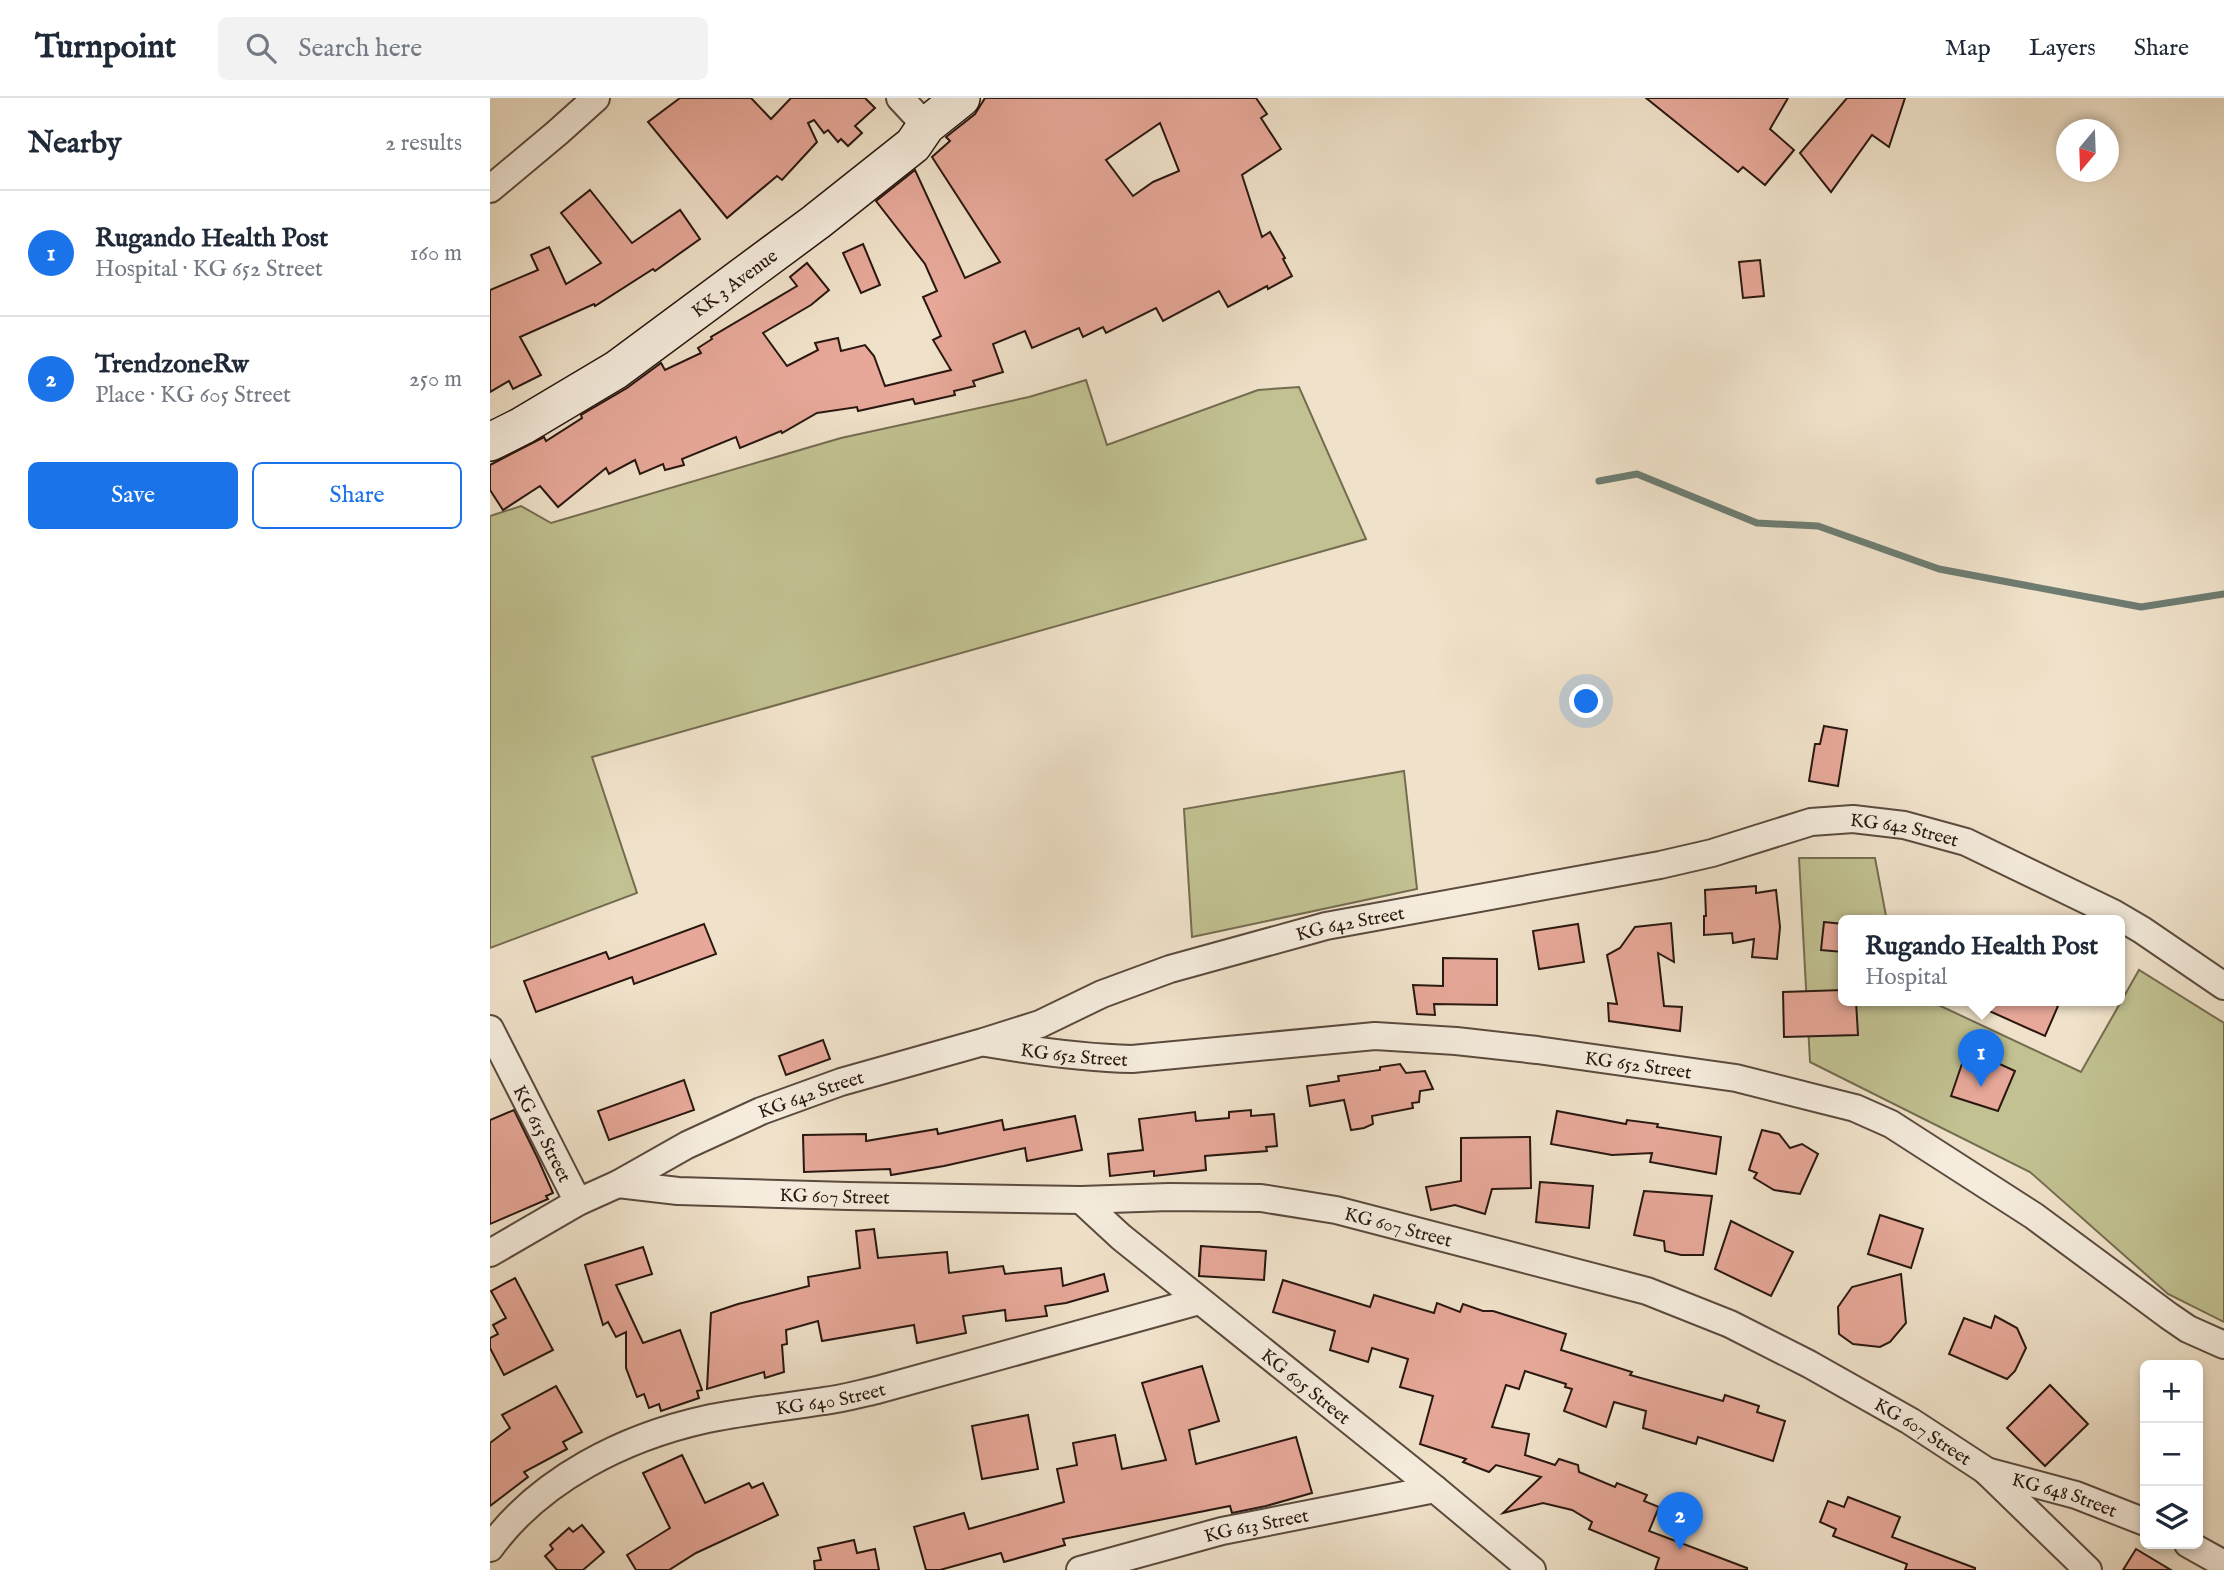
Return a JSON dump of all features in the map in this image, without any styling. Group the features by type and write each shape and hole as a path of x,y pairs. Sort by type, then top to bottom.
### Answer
{"street":[{"path":"490,189 596,98"},
{"path":"900,98 926,126"},
{"name":"KK 3 Avenue","path":"490,442 616,370 816,222 913,145 926,126 961,98"},
{"name":"KG 642 Street","path":"490,1253 687,1144 761,1111 841,1083 1040,1024 1102,994 1170,969 1326,926 1660,865 1712,853 1811,822 1853,819 1904,825 1966,842 2116,915"},
{"name":"KG 642 Street","path":"2125,920 2224,986"},
{"name":"KG 615 Street","path":"490,1028 578,1202"},
{"name":"KG 652 Street","path":"983,1042 1048,1054 1132,1059 1375,1036 1443,1040 1537,1050 1736,1079 1802,1095 1855,1108 1891,1124 2034,1216 2188,1329 2224,1345"},
{"name":"KG 607 Street","path":"618,1184 691,1192 1081,1200 1261,1198 1336,1210 1647,1290 1730,1324 1809,1364 1910,1421 1984,1470 2088,1570"},
{"name":"KG 605 Street","path":"1081,1200 1199,1301 1532,1570"},
{"name":"KG 640 Street","path":"490,1548 501,1532 540,1494 586,1465 647,1437 706,1419 826,1401 877,1390 1199,1301"},
{"name":"KG 648 Street","path":"1984,1470 2076,1495 2140,1520"},
{"name":"KG 613 Street","path":"1080,1570 1222,1531 1435,1489"},
{"path":"2197,1549 2224,1564"}],"green space":[{"path":"1086,380 1107,445 1258,390 1299,387 1366,539 592,757 637,893 490,948 490,516 521,506 551,523 841,438 1029,397"},
{"path":"1404,771 1417,889 1192,937 1184,809"},
{"path":"1799,858 1875,858 1886,915 1838,915 1838,1006 1941,1006 2081,1072 2119,1006 2125,1006 2125,995 2139,970 2224,1023 2224,1322 2168,1294 2030,1172 1810,1062"}],"building":[{"path":"680,98 751,98 771,119 791,98 865,98 875,108 855,126 862,133 848,146 841,139 838,142 828,130 824,133 814,120 808,123 817,142 782,180 777,176 727,218 648,122"},
{"path":"985,98 1256,98 1267,114 1261,118 1281,149 1242,175 1262,237 1270,232 1292,276 1228,307 1219,291 1163,321 1156,308 1106,333 1103,327 1083,337 1079,328 1032,348 1025,331 993,344 1003,372 973,381 975,386 954,391 955,395 915,404 913,399 858,411 857,407 817,413 782,433 781,431 740,448 736,437 682,459 684,465 665,470 663,464 640,474 635,460 609,474 606,468 558,507 540,486 503,510 490,490 490,465 544,437 546,441 661,363 665,370 701,353 698,348 712,339 711,337 797,286 790,277 807,263 829,290 811,305 763,333 787,366 818,350 815,343 838,338 841,351 865,345 874,356 885,386 951,370 933,340 941,336 923,297 937,291 925,264 876,201 915,170 965,278 1000,262 932,157 950,141 946,137 975,114","holes":["1160,123 1179,171 1153,182 1133,196 1106,160"]},
{"path":"1646,98 1788,98 1770,129 1794,150 1765,185 1743,167 1738,172"},
{"path":"1847,98 1905,98 1889,147 1872,135 1831,192 1800,153"},
{"path":"590,190 632,243 680,210 700,239 655,271 653,269 595,306 594,304 520,337 541,375 513,389 509,381 490,392 490,290 538,270 531,255 549,247 566,284 601,263 561,213"},
{"path":"863,244 880,285 861,293 843,253"},
{"path":"1760,260 1764,296 1743,298 1739,262"},
{"path":"1824,726 1847,730 1838,786 1809,781 1815,744 1820,744"},
{"path":"1756,886 1756,893 1776,890 1780,927 1777,959 1752,957 1754,939 1733,943 1732,933 1704,935 1705,890"},
{"path":"1824,922 1838,923 1838,952 1821,950"},
{"path":"1671,923 1674,962 1658,953 1664,1006 1682,1007 1680,1031 1609,1021 1608,1003 1617,1004 1607,955 1620,948 1635,927"},
{"path":"704,924 716,954 634,984 632,977 536,1012 524,981 606,952 609,959"},
{"path":"1578,924 1584,962 1539,969 1533,931"},
{"path":"1443,958 1497,959 1497,1005 1434,1004 1435,1015 1417,1014 1413,985 1443,986"},
{"path":"1838,990 1838,1006 1856,1006 1858,1035 1784,1037 1783,992"},
{"path":"1978,1006 2058,1006 2045,1036"},
{"path":"823,1040 830,1059 786,1075 779,1056"},
{"path":"1967,1049 2015,1071 1998,1111 1951,1096"},
{"path":"1400,1064 1406,1073 1425,1071 1433,1089 1420,1091 1419,1102 1412,1103 1413,1108 1372,1116 1373,1124 1351,1130 1344,1100 1310,1106 1307,1086 1339,1081 1338,1076"},
{"path":"684,1080 694,1110 609,1140 598,1111"},
{"path":"514,1110 553,1193 546,1196 548,1199 490,1224 490,1120"},
{"path":"1251,1110 1251,1116 1274,1114 1277,1146 1266,1147 1267,1151 1205,1156 1206,1170 1154,1176 1154,1171 1110,1176 1108,1154 1143,1150 1139,1119 1195,1112 1196,1121 1229,1118 1229,1112"},
{"path":"1557,1111 1626,1124 1627,1120 1658,1124 1657,1127 1721,1137 1716,1174 1650,1162 1652,1153 1612,1155 1551,1144"},
{"path":"1075,1116 1082,1150 1027,1161 1025,1148 891,1175 890,1169 804,1172 803,1135 866,1134 866,1141 937,1129 938,1134 1002,1120 1004,1130"},
{"path":"1762,1130 1779,1134 1790,1148 1802,1144 1818,1154 1800,1194 1774,1190 1754,1178 1757,1173 1749,1170"},
{"path":"1530,1137 1531,1188 1492,1189 1485,1214 1455,1205 1431,1210 1426,1187 1461,1181 1461,1138"},
{"path":"1540,1182 1593,1186 1589,1228 1536,1222"},
{"path":"1644,1191 1712,1196 1703,1255 1681,1255 1665,1251 1664,1241 1634,1235"},
{"path":"1880,1215 1923,1229 1911,1268 1868,1254"},
{"path":"1731,1221 1793,1252 1771,1296 1715,1269"},
{"path":"874,1229 878,1258 947,1252 949,1273 1003,1266 1005,1274 1061,1268 1063,1286 1104,1274 1108,1291 1045,1306 1047,1316 1006,1321 1005,1310 963,1316 966,1333 917,1343 914,1325 822,1341 818,1321 786,1330 787,1344 782,1345 784,1372 765,1378 764,1372 707,1389 711,1313 809,1286 808,1277 860,1268 856,1231"},
{"path":"1201,1246 1266,1251 1264,1280 1199,1276"},
{"path":"643,1247 652,1274 616,1285 643,1343 680,1330 702,1390 697,1391 699,1398 661,1411 659,1404 649,1408 644,1394 637,1397 626,1368 626,1332 616,1337 608,1322 603,1325 585,1265"},
{"path":"1901,1274 1906,1323 1890,1342 1880,1347 1853,1344 1839,1334 1838,1307 1852,1287"},
{"path":"515,1278 553,1350 504,1375 490,1348 490,1338 498,1334 493,1325 506,1318 491,1291"},
{"path":"1283,1280 1370,1307 1374,1295 1434,1313 1437,1303 1460,1312 1463,1304 1483,1311 1493,1311 1566,1334 1561,1350 1632,1372 1630,1375 1723,1401 1725,1395 1759,1406 1757,1412 1785,1421 1773,1461 1698,1437 1696,1444 1643,1428 1646,1411 1614,1402 1606,1427 1564,1411 1572,1389 1565,1387 1566,1384 1525,1371 1519,1389 1506,1385 1492,1427 1529,1434 1525,1455 1555,1465 1559,1459 1578,1465 1579,1472 1615,1487 1617,1483 1647,1495 1644,1501 1659,1507 1649,1531 1747,1570 1655,1570 1659,1558 1589,1529 1592,1522 1572,1510 1543,1503 1503,1513 1541,1477 1496,1465 1489,1472 1463,1462 1466,1459 1420,1444 1433,1396 1400,1387 1408,1359 1372,1348 1368,1362 1330,1350 1335,1331 1273,1312"},
{"path":"1995,1316 2017,1328 2026,1348 2015,1371 2007,1379 1949,1354 1964,1318 1991,1328"},
{"path":"1202,1366 1219,1421 1189,1430 1196,1464 1296,1437 1312,1493 1232,1513 1230,1506 1063,1539 1065,1545 1004,1562 1001,1553 940,1570 926,1570 914,1527 964,1513 969,1529 1064,1502 1057,1469 1077,1465 1073,1443 1115,1435 1122,1469 1166,1460 1142,1383"},
{"path":"2050,1385 2088,1424 2045,1466 2007,1428"},
{"path":"556,1386 582,1432 563,1442 567,1449 524,1472 528,1477 490,1506 490,1443 510,1428 502,1415"},
{"path":"1028,1415 1038,1469 982,1479 972,1426"},
{"path":"682,1455 705,1503 749,1483 752,1488 763,1483 778,1515 696,1553 669,1570 636,1570 627,1555 670,1528 643,1473"},
{"path":"1848,1497 1900,1517 1892,1537 1975,1570 1905,1570 1907,1564 1833,1536 1836,1529 1820,1522 1828,1501 1844,1507"},
{"path":"582,1525 604,1552 583,1570 557,1570 545,1556 553,1549 550,1545 569,1528 573,1532"},
{"path":"854,1540 857,1553 875,1549 879,1570 815,1570 814,1561 821,1560 818,1548"},
{"path":"2136,1549 2171,1570 2123,1570"}],"waterway":[{"path":"1599,481 1637,474 1757,523 1818,526 1939,569 2141,607 2224,594"}],"place":[{"name":"Rugando Health Post","path":"1981,1087"},
{"name":"TrendzoneRw","path":"1680,1550"}]}
